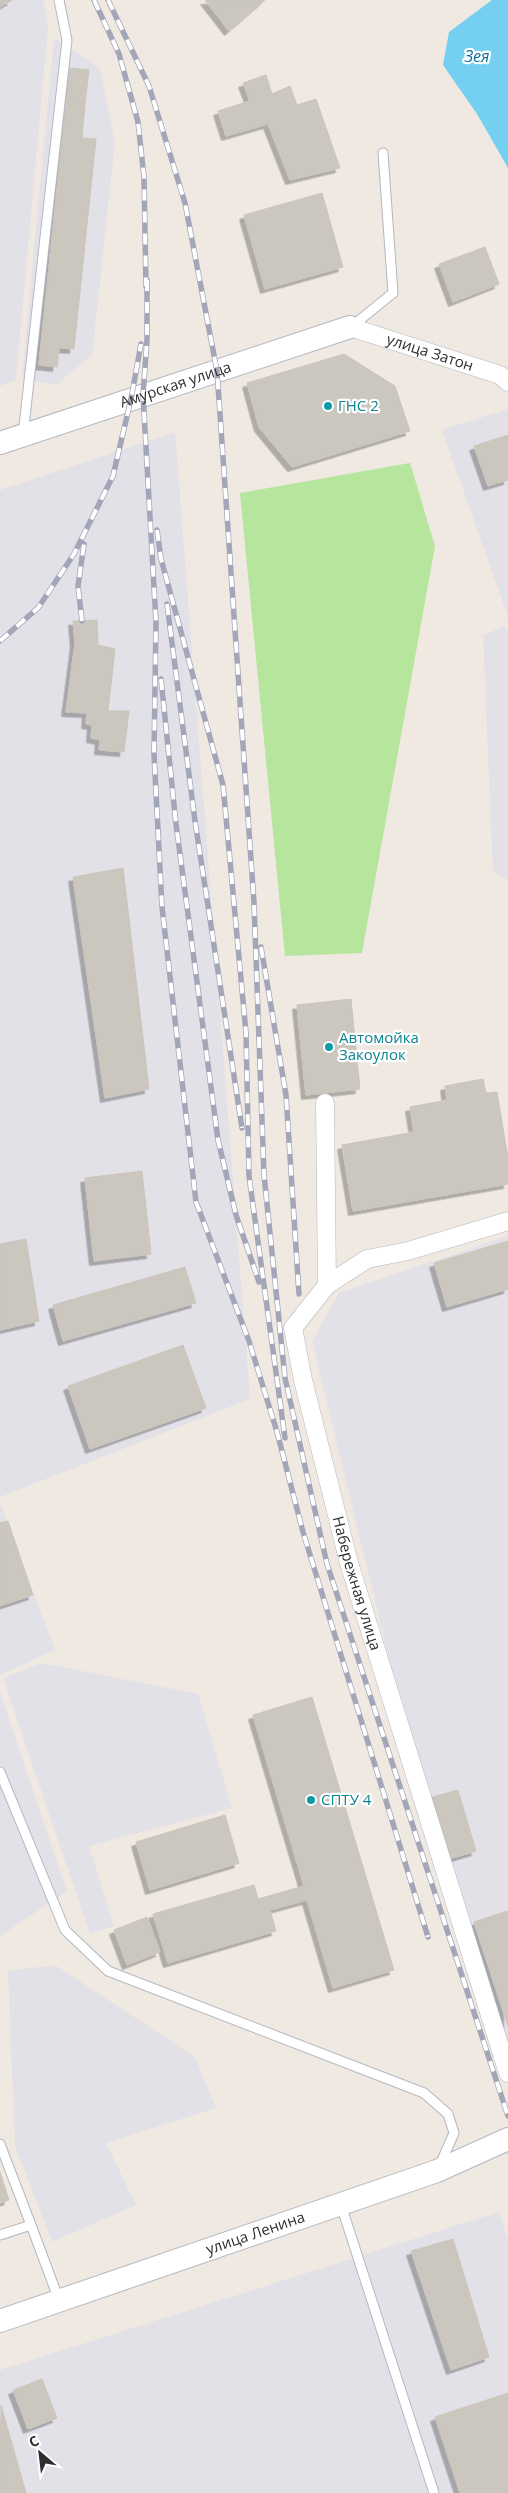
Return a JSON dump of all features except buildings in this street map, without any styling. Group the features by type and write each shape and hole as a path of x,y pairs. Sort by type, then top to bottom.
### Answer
{"street":[{"name":"Амурская улица","path":"0,443 350,327"},
{"name":"улица Затон","path":"350,327 500,375 508,382"},
{"path":"324,1103 327,1285"},
{"name":"Набережная улица","path":"508,1221 408,1251 367,1258 327,1285 293,1328 303,1380 349,1563 508,2073"},
{"name":"улица Ленина","path":"0,2320 437,2171 508,2140"}],"lane":[{"path":"23,435 67,40 59,0"},
{"path":"350,327 392,293 383,153"},
{"path":"0,1772 64,1930 108,1971 424,2093 448,2114 454,2133 437,2171"},
{"path":"0,2144 59,2300"},
{"path":"340,2203 434,2493"},
{"path":"0,2236 31,2225"}],"shaded area":[{"path":"0,0 43,0 48,27 16,380 0,386"},
{"path":"54,38 100,68 115,142 92,355 56,385 22,378"},
{"path":"508,409 508,617 442,430"},
{"path":"175,432 250,1399 0,1497 0,490"},
{"path":"505,626 508,634 508,880 493,872 483,635"},
{"path":"508,1236 508,2049 411,1749 312,1341 339,1293"},
{"path":"0,1503 55,1650 0,1675"},
{"path":"42,1663 198,1694 232,1808 89,1846 114,1926 90,1934 3,1678"},
{"path":"0,1692 67,1891 0,1936"},
{"path":"55,1965 195,2057 216,2108 106,2143 136,2205 52,2242 15,2146 8,1971"},
{"path":"499,2212 508,2240 508,2493 0,2493 0,2370"}],"green space":[{"path":"410,463 435,546 362,953 285,956 240,493"}],"water":[{"name":"Зея","path":"492,0 508,0 508,168 477,114 443,65 449,32"}],"railway":[{"path":"94,0 119,54 138,122 144,177 146,286"},
{"path":"108,0 149,86 185,203 217,371 254,903 264,1175 285,1378 327,1564 508,2116"},
{"path":"147,280 147,340 143,395 156,622 154,754 162,907 196,1202 249,1341 277,1432 303,1532 428,1937"},
{"path":"0,641 38,608 74,554 113,476 131,399 141,344"},
{"path":"157,530 161,559 223,785 246,1033 249,1176 285,1438"},
{"path":"82,621 78,586 84,544"},
{"path":"167,604 195,821 242,1128"},
{"path":"161,679 176,824 218,1140 236,1215 259,1282"},
{"path":"261,947 286,1095 299,1294"}],"place":[{"name":"ГНС 2","path":"328,406"},
{"name":"Автомойка Закоулок","path":"329,1047"},
{"name":"СПТУ 4","path":"311,1800"}]}
